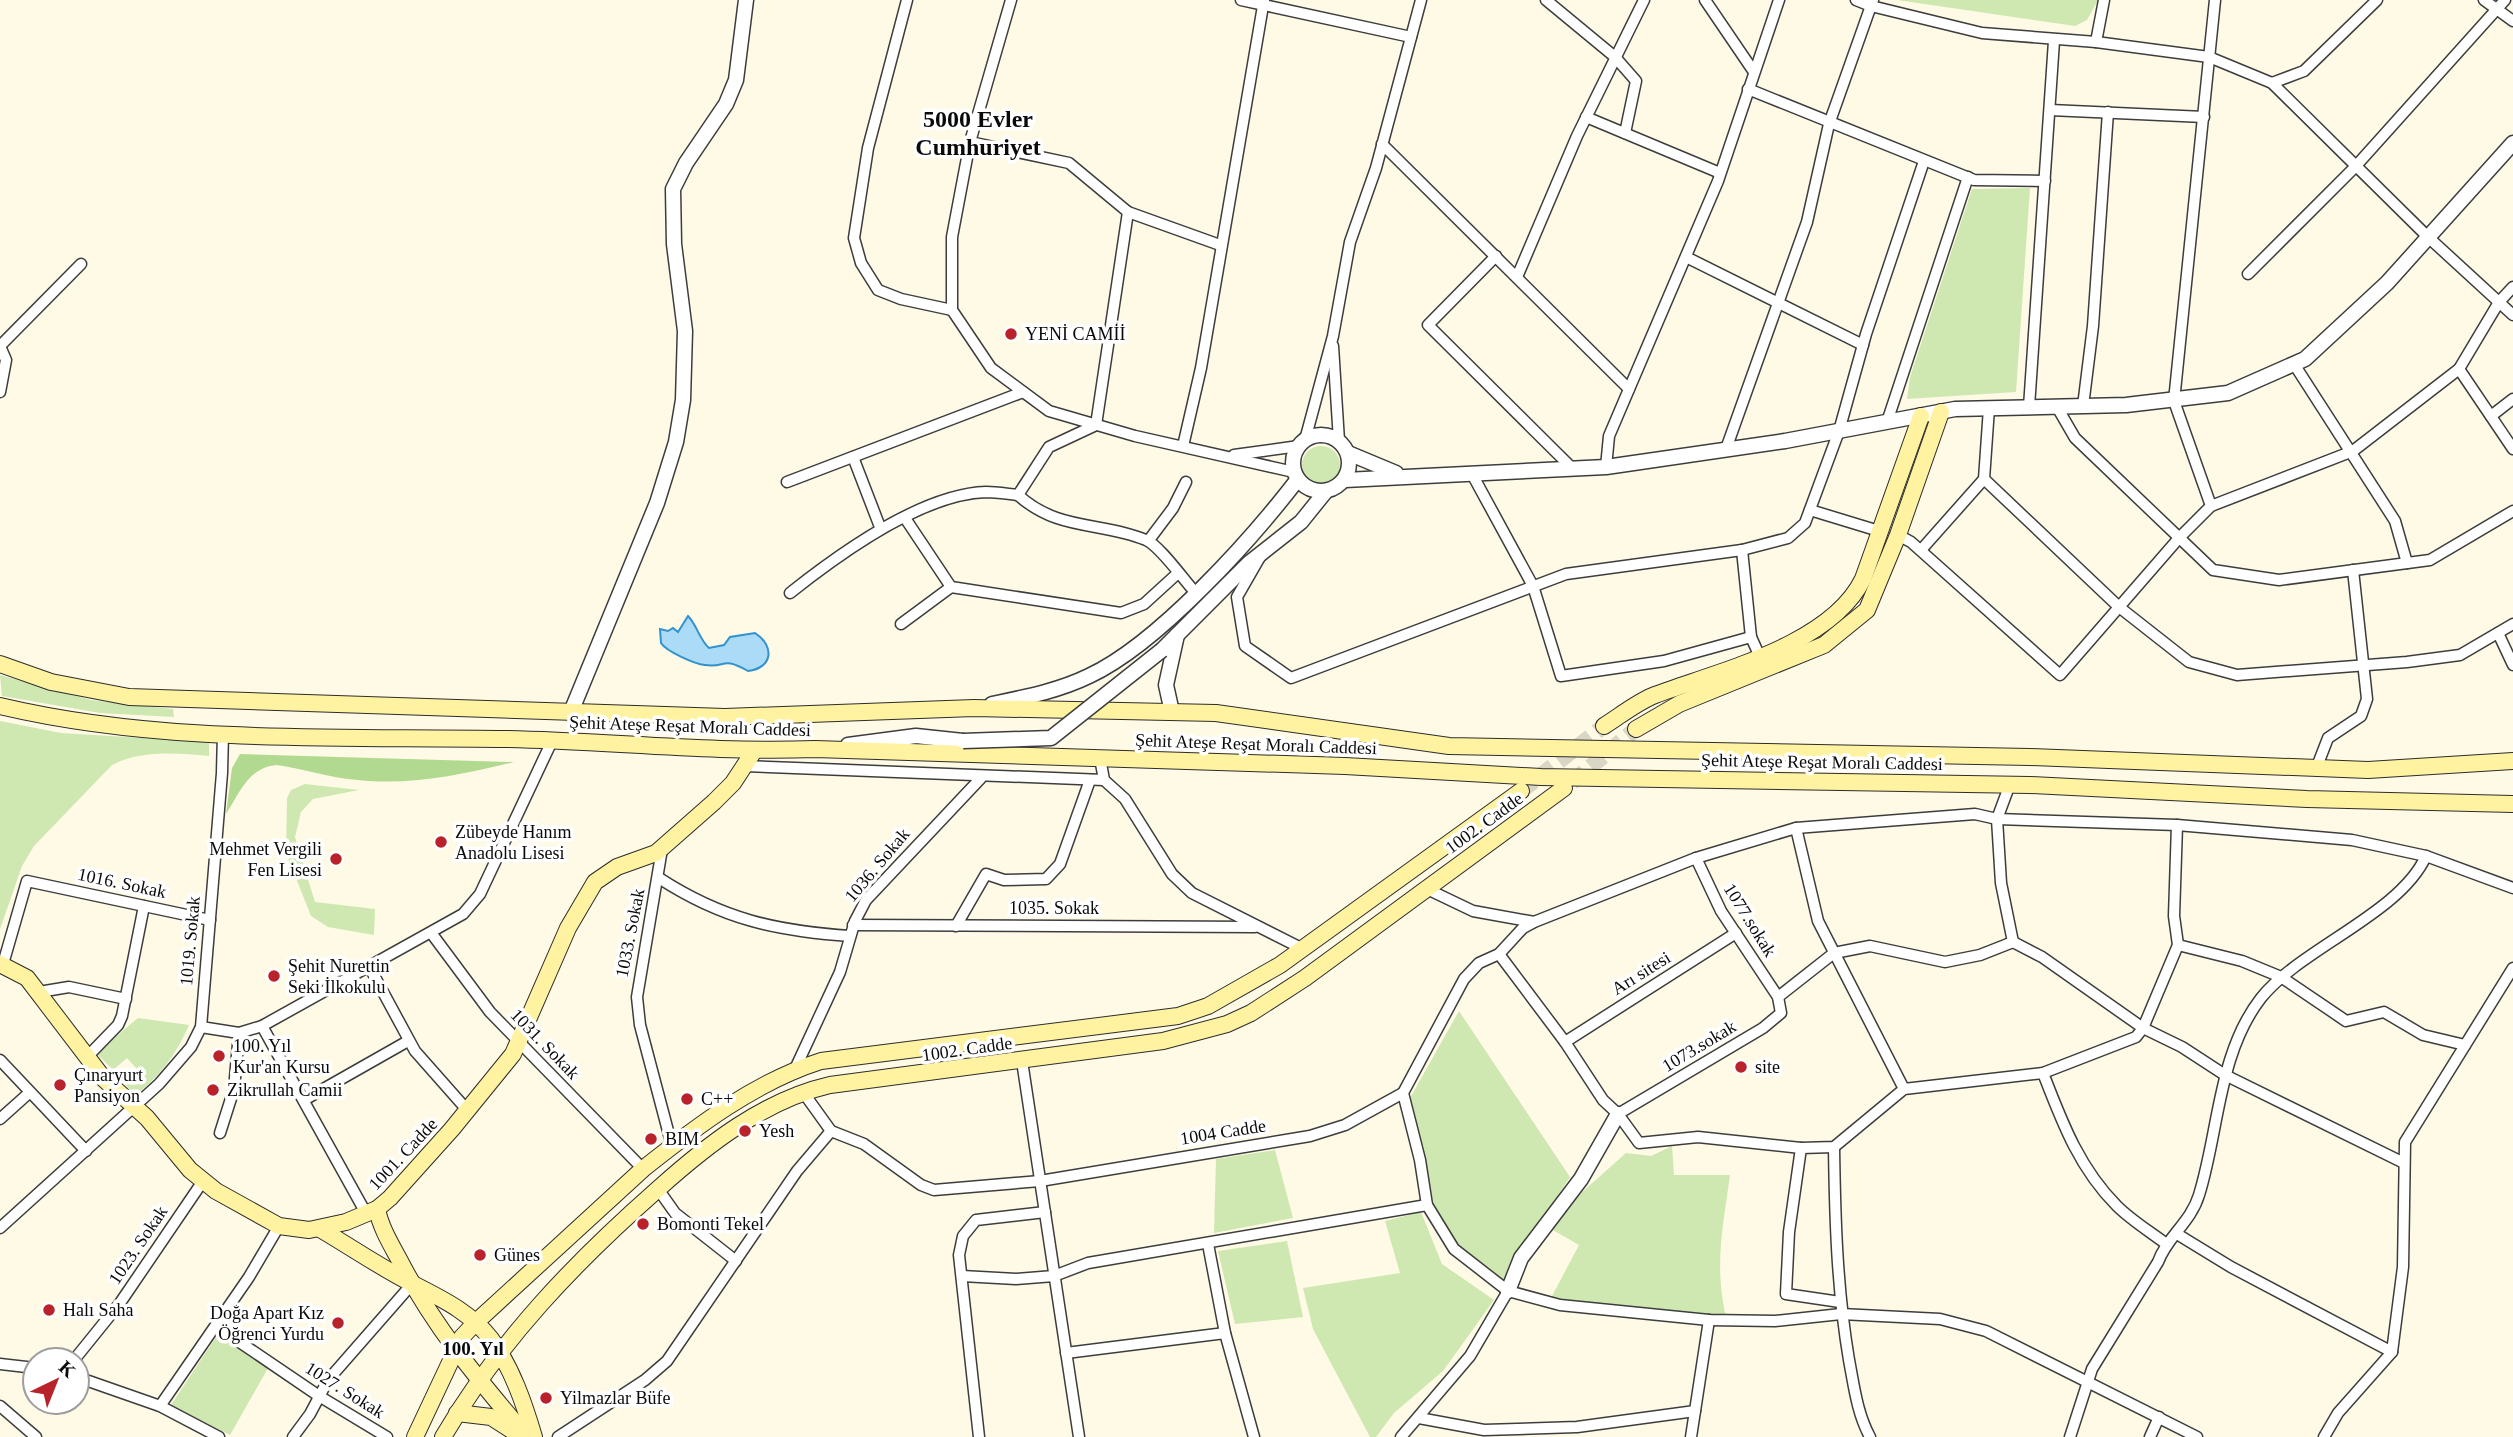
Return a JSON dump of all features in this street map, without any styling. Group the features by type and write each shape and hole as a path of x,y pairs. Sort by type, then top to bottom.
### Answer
{"main road":[{"path":"1604,726 1652,696 1824,645 1867,610 1898,535 1941,412"},
{"path":"1636,729 1679,704 1763,663 1853,600 1921,416"},
{"path":"1879,531 1898,535"},
{"path":"0,664 51,682 129,697 725,717 974,708 1216,713 1449,746 2030,757 2368,770 2513,761"},
{"name":"Şehit Ateşe Reşat Moralı Caddesi","path":"0,706 100,724 223,733 552,741 754,751 815,749 1345,766 1541,777 2010,785 2308,799 2513,804"},
{"name":"1001. Cadde","path":"1,964 27,978 104,1079 203,1181 237,1205 279,1226 320,1229 372,1212 468,1111 518,1044 588,890 605,873 662,849 714,802 745,766 754,751"},
{"name":"1002. Cadde","path":"443,1437 499,1352 530,1312 583,1256 681,1168 749,1120 803,1092 830,1086 1163,1041 1212,1029 1251,1013 1318,968 1564,788"},
{"name":"1002. Cadde","path":"415,1437 462,1337 475,1323 643,1169 738,1101 795,1069 821,1061 1178,1016 1208,1006 1244,987 1303,949 1521,791"},
{"path":"1412,870 1427,889"},
{"path":"1303,949 1318,968"},
{"path":"1018,1036 1022,1061"},
{"path":"795,1069 803,1092"},
{"path":"643,1169 658,1189"},
{"path":"372,1212 412,1284 455,1352 527,1437"},
{"path":"320,1229 412,1284 445,1299 475,1323 499,1352 524,1403 534,1437"},
{"path":"457,1413 491,1417 521,1437"}],"street":[{"path":"571,712 610,623 657,503 676,442 683,400 685,331 674,244 673,189 686,163 726,104 736,80 746,0"},
{"path":"906,0 868,148 855,237 860,263 878,290 901,299 952,310"},
{"path":"1011,0 970,142 951,237 952,310 991,368 1049,411 1296,475 1310,489 1326,491"},
{"path":"1241,0 1263,1 1411,37"},
{"path":"974,708 1050,692 1092,675 1153,635 1265,522 1296,475 1293,463 1302,443 1333,336 1350,242 1382,144 1421,0"},
{"path":"1546,0 1615,57 1636,81 1626,134"},
{"path":"1517,277 1586,117 1644,0"},
{"path":"1705,0 1754,72"},
{"path":"1606,467 1609,436 1720,173 1779,0"},
{"path":"1856,0 1982,33 2054,41 2096,42 2209,57 2272,83 2355,167 2513,315"},
{"path":"2096,42 2104,0"},
{"path":"2211,506 2174,401 2215,0"},
{"path":"2272,83 2304,71 2377,0"},
{"path":"2484,0 2502,4 2513,21"},
{"path":"1183,446 1201,368 1263,1"},
{"path":"1726,449 1807,222 1829,124 1872,3"},
{"path":"2248,274 2355,167 2502,4"},
{"path":"2029,407 2054,41"},
{"path":"1748,89 1829,124 1968,177 2045,181"},
{"path":"2050,110 2204,117"},
{"path":"2082,406 2093,326 2108,112"},
{"path":"1586,117 1720,173"},
{"path":"970,142 1069,163 1128,212 1220,245"},
{"path":"815,749 916,736 963,741 1051,738 1162,650 1263,552 1301,522 1326,491 1345,480 1400,474 1472,474 1606,467 1839,431 1941,412 2174,401 2228,393 2305,359 2387,283 2513,143"},
{"path":"1382,144 1629,389"},
{"path":"1263,552 1237,597 1245,646 1291,678 1566,574 1742,550 1788,538 1805,523 1839,431 1863,345 1924,161"},
{"path":"1887,422 1968,177"},
{"path":"1096,425 1128,212"},
{"path":"1496,256 1428,325 1573,469"},
{"path":"1686,257 1863,345"},
{"path":"0,392 6,360 0,346 80,264"},
{"path":"1898,535 1921,550 2060,675 2179,538 2211,506 2353,451 2459,369 2499,302 2513,287"},
{"path":"1333,336 1344,447 1349,471 1345,480"},
{"path":"2294,364 2353,451 2395,521 2407,563"},
{"path":"2459,369 2513,449"},
{"path":"787,481 1023,392"},
{"path":"2491,416 2513,399"},
{"path":"2057,407 2075,438 2213,570 2279,580 2430,559 2511,515"},
{"path":"1921,550 1984,479 1989,408"},
{"path":"1018,495 1049,447 1096,425"},
{"path":"1228,456 1302,443 1322,435 1400,474"},
{"path":"853,457 880,527"},
{"path":"1472,474 1512,542 1533,586 1561,676 1664,661 1751,637"},
{"path":"1984,479 2119,607 2189,662 2237,675 2361,666 2460,655 2513,624"},
{"path":"1149,540 1172,508 1186,482"},
{"path":"790,593 880,527 949,500 985,492 1018,495 1033,509 1066,523 1149,540 1195,592"},
{"path":"1810,510 1879,531"},
{"path":"905,517 951,587"},
{"path":"1742,550 1751,637 1763,663"},
{"path":"2316,769 2328,738 2361,716 2367,699 2361,666 2353,570"},
{"path":"901,624 951,587 1121,613 1144,604 1178,573"},
{"path":"2498,633 2513,665"},
{"path":"1172,712 1166,685 1177,635"},
{"name":"1019. Sokak","path":"201,1027 223,733"},
{"path":"0,1228 134,1107 191,1048 201,1027 239,1032 262,1026 455,921 476,900 552,741"},
{"path":"1100,758 1104,780 1125,799 1172,874 1192,892 1255,927 1303,949"},
{"path":"745,766 884,769 981,778 1104,780"},
{"name":"1036. Sokak","path":"795,1069 840,972 852,931 866,900 981,778"},
{"path":"956,926 958,916 986,874 1004,880 1046,879 1060,864 1090,780"},
{"path":"2010,785 1997,819 2001,883 2013,942"},
{"path":"2197,1437 1986,1331 1940,1318 1841,1314 1775,1321 1709,1320 1560,1305 1508,1291 1454,1249 1427,1205 1420,1160 1403,1093 1464,979 1479,963 1499,954 1523,928 1696,859 1796,828 1975,814 1997,819 2177,825 2352,840 2426,856 2513,888"},
{"path":"1499,954 1565,1042 1603,1100 1618,1114 1639,1143 1698,1137 1801,1148 1834,1147 1904,1089 2043,1073 2136,1037 2143,1028 2178,945 2174,916 2177,825"},
{"path":"1796,828 1818,921 1904,1089"},
{"name":"1033. Sokak","path":"662,849 637,997 640,1025 672,1146"},
{"path":"2070,1437 2087,1381 2158,1262 2165,1243 2177,1234 2199,1198 2225,1075 2247,1020 2281,977 2371,913 2401,887 2421,866 2426,856"},
{"name":"1077.sokak","path":"1696,859 1721,911 1779,997"},
{"name":"1035. Sokak","path":"659,878 705,905 756,924 794,932 956,926 1255,927"},
{"name":"1016. Sokak","path":"1,964 27,881 210,919"},
{"path":"1427,889 1473,911 1534,922"},
{"path":"87,1057 118,1026 126,999 144,906"},
{"name":"Arı sitesi","path":"1565,1042 1736,933"},
{"name":"1031. Sokak","path":"432,934 477,998 518,1044 643,1169"},
{"path":"1779,997 1834,953 1870,946 1945,962 1980,955 2013,942 2042,957 2143,1028 2182,1047 2225,1075 2404,1163"},
{"path":"2178,945 2242,961 2281,977 2346,1021 2384,1012 2423,1035 2465,1045"},
{"path":"370,968 408,1041 468,1111"},
{"path":"2324,1437 2338,1413 2392,1352 2403,1267 2404,1142 2513,968"},
{"path":"39,992 69,987 126,999"},
{"name":"1073.sokak","path":"1618,1114 1763,1028 1781,1013 1779,997"},
{"path":"262,1026 372,1212"},
{"path":"219,1133 234,1089 239,1032"},
{"path":"304,1100 408,1041"},
{"path":"0,1060 86,1151"},
{"path":"1022,1061 1079,1437"},
{"path":"2043,1073 2069,1141 2088,1172 2118,1208 2165,1243"},
{"path":"558,1437 646,1380 667,1361 797,1171 831,1131 803,1092"},
{"path":"0,1119 29,1093"},
{"name":"1004 Cadde","path":"831,1131 864,1144 921,1185 934,1190 1040,1181 1310,1136 1345,1125 1403,1093"},
{"path":"1401,1437 1470,1356 1508,1291 1521,1258 1581,1179 1618,1114"},
{"path":"1834,1147 1841,1314 1858,1408 1870,1437"},
{"path":"1801,1148 1788,1232 1786,1294 1840,1302"},
{"name":"1023. Sokak","path":"85,1346 120,1303 203,1181"},
{"path":"658,1189 675,1213 736,1261"},
{"path":"962,1276 1016,1279 1055,1276 1088,1263 1427,1205"},
{"path":"979,1437 959,1255 963,1236 976,1220 1045,1212"},
{"path":"160,1406 216,1326 279,1226"},
{"path":"2177,1234 2231,1267 2352,1328 2392,1352"},
{"path":"1208,1244 1225,1333 1254,1437"},
{"path":"293,1437 345,1358 412,1284"},
{"path":"1691,1437 1709,1320"},
{"name":"1027. Sokak","path":"216,1326 319,1396 387,1437"},
{"path":"1066,1353 1225,1333"},
{"path":"0,1364 21,1366"},
{"path":"91,1382 160,1406 219,1437"},
{"path":"0,1406 36,1437"},
{"path":"1419,1418 1484,1430 1577,1427 1695,1411"},
{"path":"2150,1437 2159,1417"}],"green space":[{"path":"1897,0 2098,0 2087,20 2075,26"},
{"path":"2030,188 2016,392 1907,399 1910,377 1972,189"},
{"path":"1321,446 1335,451 1340,465 1335,479 1321,484 1307,479 1302,465 1307,451"},
{"path":"0,675 91,700 173,709 174,717 100,713 2,696"},
{"path":"0,721 61,733 209,742 209,756 147,755 112,765 34,846 22,866 0,929"},
{"path":"240,754 514,762 456,775 398,781 348,779 277,765 259,770 252,776 226,814 232,768"},
{"path":"305,784 359,790 313,799 301,812 295,837 315,902 375,909 374,935 328,927 311,916 286,853 287,798 291,790"},
{"path":"1459,1011 1570,1177 1518,1256 1507,1283 1456,1243 1435,1210 1410,1098"},
{"path":"138,1018 189,1025 167,1064 135,1095 124,1083 138,1070 127,1058 113,1070 96,1053"},
{"path":"1672,1146 1674,1175 1730,1175 1720,1262 1726,1317 1641,1310 1551,1298 1579,1245 1551,1229 1563,1209 1626,1153 1651,1156"},
{"path":"1275,1150 1293,1218 1214,1233 1216,1159"},
{"path":"1421,1212 1442,1264 1494,1300 1443,1371 1394,1413 1376,1437 1370,1437 1313,1329 1303,1288 1400,1273 1385,1221"},
{"path":"1287,1241 1303,1317 1235,1324 1218,1251"},
{"path":"218,1334 268,1368 230,1435 171,1405"}],"water":[{"path":"688,616 709,648 724,645 730,637 755,633 766,644 766,661 762,666 748,671 728,663 712,666 700,664 674,653 661,643 660,629 668,631 673,628 678,632"}],"tunnel":[{"path":"1521,791 1604,726"},
{"path":"1572,782 1636,729"}],"place":[{"name":"YENİ CAMİİ","path":"1011,334"},
{"name":"Zübeyde Hanım Anadolu Lisesi","path":"441,842"},
{"name":"Mehmet Vergili Fen Lisesi","path":"336,859"},
{"name":"Şehit Nurettin Seki İlkokulu","path":"274,976"},
{"name":"100. Yıl Kur'an Kursu","path":"219,1056"},
{"name":"site","path":"1741,1067"},
{"name":"Çınaryurt Pansiyon","path":"60,1085"},
{"name":"Zikrullah Camii","path":"213,1090"},
{"name":"C++","path":"687,1099"},
{"name":"Yesh","path":"745,1131"},
{"name":"BIM","path":"651,1139"},
{"name":"Bomonti Tekel","path":"643,1224"},
{"name":"Günes","path":"480,1255"},
{"name":"Halı Saha","path":"49,1310"},
{"name":"Doğa Apart Kız Öğrenci Yurdu","path":"338,1323"},
{"name":"Yilmazlar Büfe","path":"546,1398"}],"district":[{"name":"5000 Evler Cumhuriyet","path":"978,133"},
{"name":"100. Yıl","path":"473,1348"}]}
